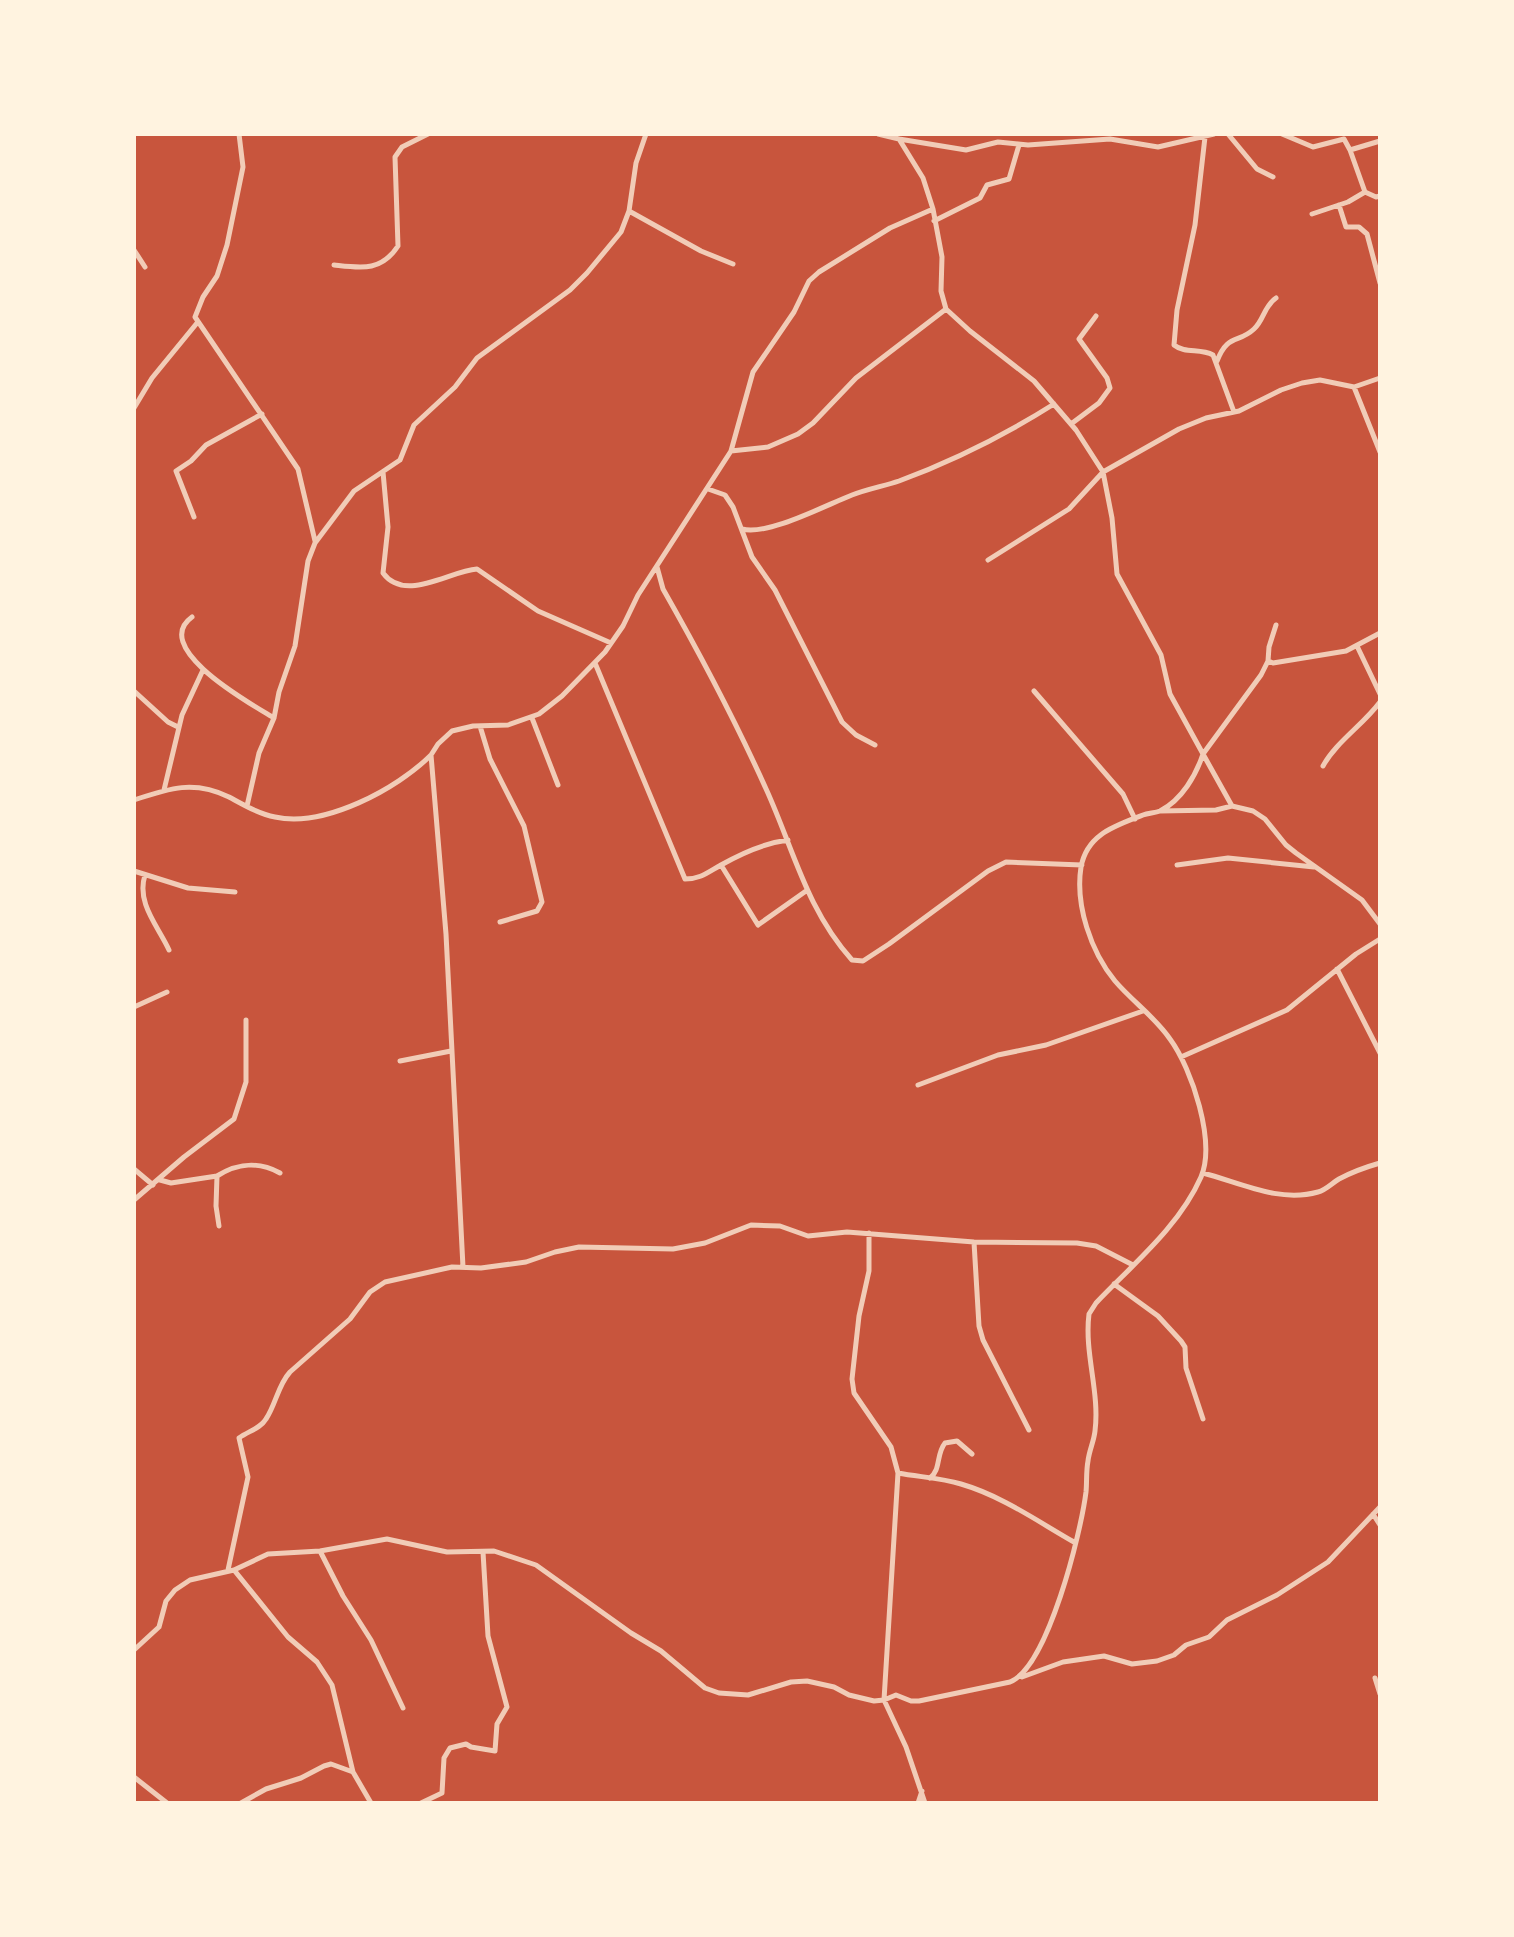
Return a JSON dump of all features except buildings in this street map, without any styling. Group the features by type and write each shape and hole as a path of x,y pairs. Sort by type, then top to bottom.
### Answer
{"street":[{"path":"239,134 243,167 227,245 217,276 195,317 298,469 315,543"},
{"path":"334,265 374,268 393,254 398,246 395,157 402,147 428,134"},
{"path":"247,806 259,753 274,718 279,692 295,646 308,561 315,543 354,491 400,460 414,425 455,387 477,358 582,279 621,232 629,211 636,163 646,134"},
{"path":"879,134 957,150 973,150 998,142 1019,145 1110,139 1158,147 1214,134"},
{"path":"1056,143 1060,134"},
{"path":"1228,134 1257,169 1273,177"},
{"path":"1282,134 1313,147 1344,139 1365,192"},
{"path":"1205,137 1195,225 1173,339 1177,348 1213,355 1234,412"},
{"path":"899,139 923,178 933,209 942,257 941,291 946,309 1024,371 1071,424 1103,472 1112,518 1117,574 1161,655 1170,694 1232,806"},
{"path":"1350,150 1380,141"},
{"path":"934,221 980,198 987,185 1009,179 1019,145"},
{"path":"1312,214 1365,192 1380,196"},
{"path":"1339,205 1346,227 1359,227 1367,234 1380,283"},
{"path":"134,800 164,790 204,787 278,818 300,819 322,815 375,795 416,770 452,731 508,725 532,718 549,708 611,643 638,595 708,489 731,451 753,372 773,345 812,278 890,228 933,209"},
{"path":"629,211 701,251 733,264"},
{"path":"134,250 145,267"},
{"path":"1217,362 1230,340 1257,327 1268,303 1276,298"},
{"path":"731,451 768,447 798,434 813,423 856,378 946,309"},
{"path":"1071,424 1099,403 1110,388 1107,378 1079,339 1096,316"},
{"path":"134,408 152,378 197,323"},
{"path":"988,560 1069,509 1103,472 1179,429 1206,418 1234,412 1302,383 1320,380 1354,387 1380,378"},
{"path":"1354,387 1380,452"},
{"path":"742,529 753,531 786,521 924,471 1029,420 1054,404"},
{"path":"194,517 176,471 206,445 262,414"},
{"path":"383,472 388,505 388,539 383,573 389,581 401,585 421,584 477,569 538,611 611,643"},
{"path":"708,489 725,495 752,557 775,590 842,722 856,735 875,745"},
{"path":"657,567 663,589 742,739 788,840 806,891 819,915 852,960 863,961 988,871 1006,862 1082,865"},
{"path":"192,617 181,631 185,643 203,670 274,718"},
{"path":"1160,811 1192,781 1203,754 1261,675 1268,661 1276,625"},
{"path":"1268,661 1273,663 1346,651 1380,633"},
{"path":"1357,646 1380,694"},
{"path":"595,663 685,879 704,876 768,844 788,840"},
{"path":"164,790 178,727 195,682 203,670"},
{"path":"134,691 168,722 178,727"},
{"path":"1034,691 1123,794 1135,819"},
{"path":"1323,766 1330,753 1352,735 1380,702"},
{"path":"532,718 558,785"},
{"path":"480,726 490,759 524,826 542,902 537,911 500,922"},
{"path":"431,755 439,823 463,1267"},
{"path":"1020,1678 1040,1649 1054,1616 1086,1493 1088,1461 1095,1432 1089,1314 1187,1202 1203,1173 1205,1129 1181,1057 1163,1030 1102,964 1094,944 1081,903 1082,865 1094,839 1109,828 1160,811 1216,810 1232,806 1253,811 1265,819 1286,845 1362,900 1380,924"},
{"path":"1177,865 1228,858 1315,867"},
{"path":"721,865 758,925 806,891"},
{"path":"134,871 188,888 235,892"},
{"path":"145,875 142,889 145,906 169,950"},
{"path":"1181,1057 1287,1010 1380,939"},
{"path":"1337,969 1380,1053"},
{"path":"134,1007 167,992"},
{"path":"918,1085 998,1055 1046,1045 1143,1011"},
{"path":"134,1200 238,1113 247,1069 246,1020"},
{"path":"400,1061 451,1051"},
{"path":"1203,1173 1249,1185 1271,1195 1287,1197 1322,1191 1339,1179 1380,1163"},
{"path":"159,1179 171,1183 217,1176 239,1164 256,1164 280,1173"},
{"path":"134,1169 153,1185"},
{"path":"217,1176 219,1226"},
{"path":"231,1570 248,1477 239,1438 262,1425 285,1378 350,1319 379,1285 442,1268 481,1268 526,1262 564,1249 591,1246 673,1249 705,1243 751,1225 780,1226 808,1236 840,1232 974,1242 1077,1243 1096,1246 1133,1265"},
{"path":"869,1233 869,1271 859,1316 852,1379 854,1393 891,1447 898,1473 884,1700 906,1747 925,1803"},
{"path":"974,1242 979,1326 983,1340 1029,1430"},
{"path":"1114,1284 1158,1316 1185,1347 1186,1368 1203,1419"},
{"path":"929,1479 935,1474 945,1443 957,1441 972,1454"},
{"path":"898,1473 958,1483 1003,1501 1074,1542"},
{"path":"134,1650 159,1627 166,1601 190,1580 231,1570 268,1554 320,1551 387,1539 447,1552 494,1551 519,1557 536,1565 661,1651 705,1688 736,1696 807,1681 874,1701 896,1695 911,1701 927,1700 1020,1678 1063,1662 1104,1656 1132,1664 1174,1655 1186,1645 1209,1637 1227,1620 1277,1595 1328,1562 1380,1507"},
{"path":"1373,1514 1380,1525"},
{"path":"320,1551 343,1596 371,1640 403,1708"},
{"path":"421,1803 442,1793 444,1758 450,1748 466,1744 495,1751 497,1724 507,1707 488,1636 482,1551"},
{"path":"231,1570 288,1637 317,1662 332,1685 353,1772 371,1803"},
{"path":"1375,1678 1380,1694"},
{"path":"241,1803 266,1789 331,1764 353,1772"},
{"path":"134,1777 167,1803"},
{"path":"918,1803 922,1790"}]}
